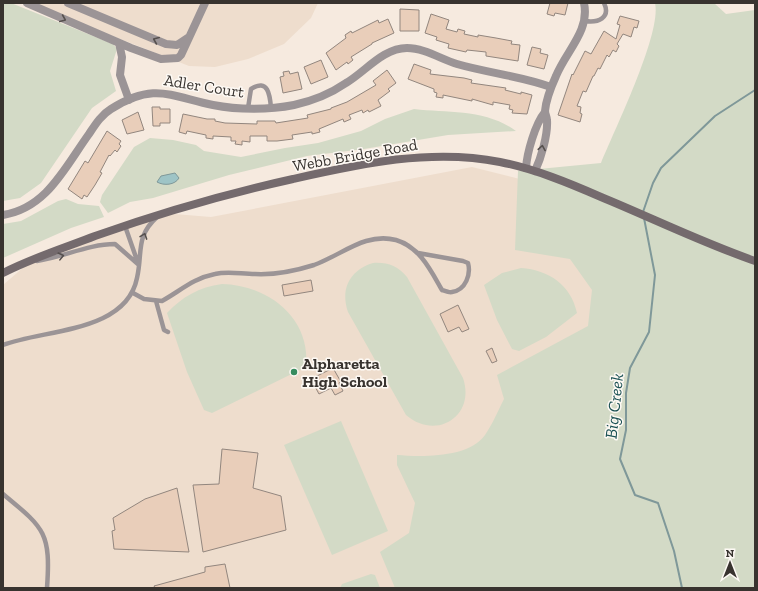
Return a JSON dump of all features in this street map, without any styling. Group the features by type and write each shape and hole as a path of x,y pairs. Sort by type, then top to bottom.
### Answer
{"street":[{"path":"27,3 118,43 161,59 178,58 191,36 205,3"},
{"path":"68,3 166,44 177,45 191,36"},
{"path":"526,168 527,159 539,120 545,112 556,74 585,21 584,3"},
{"path":"118,43 122,57 120,75 129,100"},
{"path":"122,57 130,48"},
{"name":"Adler Court","path":"3,215 25,208 40,200 52,186 100,118 111,109 129,100 147,94 159,92 212,105 248,108 271,108 294,105 326,94 354,78 386,54 402,48 417,49 457,64 529,79 551,87"},
{"path":"534,171 540,160 547,120 545,112"},
{"name":"Webb Bridge Road","path":"3,273 23,263 124,226 200,201 320,173 427,156 499,161 526,168 662,222 724,250 755,261"}],"lane":[{"path":"585,21 598,22 604,17 606,11 604,3"},
{"path":"248,108 251,89 261,86 265,87 269,92 271,108"},
{"path":"537,129 545,131"},
{"path":"3,345 18,340 57,334 95,321 120,306 136,288 141,237 149,225 162,213"},
{"path":"124,226 139,265"},
{"path":"132,293 144,299 162,301 192,281 204,276 230,272 256,275 291,272 333,258 358,243 371,238 398,241 418,253 468,263 470,272 466,282 460,288 452,292 442,290 418,253"},
{"path":"23,263 50,259 102,244 115,244 139,265"},
{"path":"156,301 164,330 168,332"},
{"path":"3,494 24,510 44,535 48,550 47,588"}],"shaded area":[{"path":"29,3 318,3 311,18 284,44 248,59 215,67 189,66"},
{"name":"Alpharetta High School","path":"472,167 611,202 607,302 455,588 3,588 3,285 32,260 162,213 211,217"}],"green space":[{"path":"3,3 11,3 113,44 117,49 110,71 116,91 92,108 41,183 20,198 3,201"},
{"path":"655,3 714,3 726,14 755,10 755,588 395,588 380,552 409,533 415,503 397,465 397,455 432,456 457,452 478,443 488,431 504,399 497,375 588,326 592,290 570,259 515,250 518,171 601,163 636,82 651,36 655,17"},
{"path":"414,109 480,115 504,124 516,131 448,135 364,149 307,156 229,175 153,198 130,202 108,213 100,202 102,195 134,147 150,138 173,140 196,145 204,151 241,157 318,143 361,131 385,119"},
{"path":"66,199 78,204 99,206 104,217 71,228 3,258 3,224 21,221 58,201"},
{"path":"373,263 383,263 396,267 407,277 463,378 466,392 464,403 459,413 451,420 441,425 429,426 406,415 348,312 345,296 346,288 349,282 358,270"},
{"path":"521,268 541,272 557,281 570,294 577,313 546,337 519,351 512,349 497,320 484,285 502,273"},
{"path":"222,284 255,290 283,307 293,319 301,333 306,349 306,367 212,413 204,410 187,372 167,313 179,302 198,290"},
{"path":"341,421 388,531 332,555 284,445"},
{"path":"371,574 375,575 380,588 340,588 342,584"}],"water":[{"path":"175,173 179,178 175,182 166,184 157,182 161,176"}],"building":[{"path":"550,3 568,3 565,15 555,13 554,16 547,14"},
{"path":"400,9 419,10 419,31 400,31"},
{"path":"431,14 449,20 446,29 457,32 458,29 465,31 464,34 512,41 511,44 520,45 518,61 486,56 486,52 467,50 466,52 448,48 449,44 436,40 437,37 425,33"},
{"path":"620,16 639,21 637,28 634,27 631,37 623,34 617,44 619,46 616,52 613,50 609,57 607,55 600,69 598,68 593,76 586,92 583,91 577,106 581,107 580,113 582,114 580,122 558,115 572,74 573,75 585,51 591,54 604,31 616,39 620,25 617,24"},
{"path":"388,19 394,33 372,43 351,57 353,60 348,64 347,62 336,70 326,53 346,38 345,35 351,31 352,33 378,20 379,23"},
{"path":"532,47 541,49 540,53 548,55 544,69 527,65"},
{"path":"321,60 328,77 311,84 304,67"},
{"path":"414,64 431,70 430,74 464,78 472,80 471,83 506,88 505,90 532,95 527,114 512,113 513,110 509,109 510,105 493,102 493,105 472,99 472,101 443,95 443,98 436,97 437,93 434,92 434,89 408,79"},
{"path":"387,70 396,83 388,89 390,91 378,100 381,106 369,112 368,110 363,113 362,110 349,115 351,119 344,122 343,119 319,129 320,132 292,135 293,139 277,141 267,141 267,136 250,136 250,142 242,141 242,145 235,144 236,141 231,141 231,137 213,136 213,139 206,138 206,135 187,131 186,134 179,132 183,114 207,119 215,119 215,121 225,123 257,124 257,121 275,121 276,123 308,118 307,115 331,109 347,102 376,85 373,81"},
{"path":"289,71 290,74 298,72 302,89 283,93 280,77 284,76 283,72"},
{"path":"152,107 170,109 170,123 160,123 160,126 153,126"},
{"path":"138,112 144,130 127,134 122,120"},
{"path":"107,131 121,141 119,144 121,146 117,152 115,150 110,156 109,155 100,172 102,173 95,185 87,197 84,195 82,199 68,189 85,161 88,163"},
{"path":"311,280 313,291 284,296 282,285"},
{"path":"458,305 469,329 462,332 459,327 448,332 440,314"},
{"path":"492,348 497,361 492,363 486,351"},
{"path":"333,368 341,382 339,383 343,391 335,395 331,388 319,394 311,379"},
{"path":"222,449 258,453 253,488 281,496 286,530 203,552 193,485 219,484"},
{"path":"177,488 189,552 114,549 112,531 115,530 113,518 145,499"},
{"path":"225,564 230,588 155,588 154,586 205,572 205,567"}],"waterway":[{"name":"Big Creek","path":"643,212 653,183 661,168 715,116 755,90"},
{"name":"Big Creek","path":"644,218 655,275 649,332 630,368 626,393 626,430 620,459 635,495 658,503 674,551 682,588"}],"place":[{"name":"Alpharetta High School","path":"294,372"}]}
